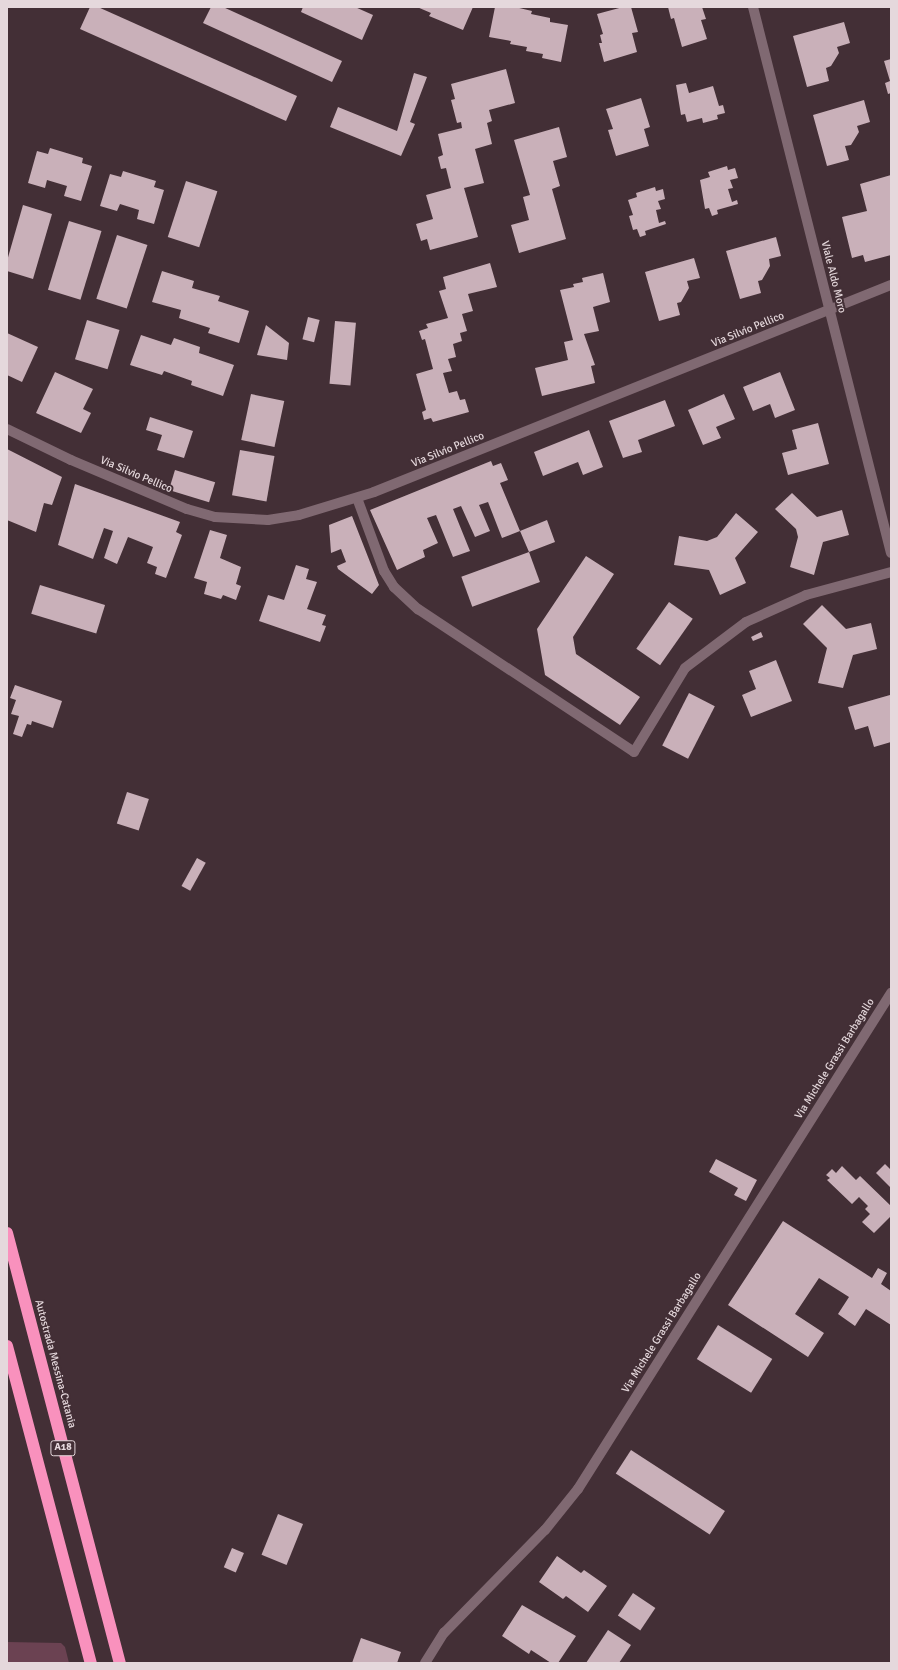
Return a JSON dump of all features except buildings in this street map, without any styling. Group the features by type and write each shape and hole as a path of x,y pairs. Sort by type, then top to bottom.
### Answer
{"highway":[{"name":"Autostrada Messina-Catania","path":"7,1233 120,1663"},
{"name":"A18","path":"7,1346 91,1663"}],"street":[{"name":"Viale Aldo Moro","path":"753,7 891,553"},
{"name":"Via Silvio Pellico","path":"7,429 142,491 187,509 215,517 268,520 298,515 357,498 891,285"},
{"path":"357,498 384,571 394,586 418,609 634,752 685,668 746,622 806,594 891,572"},
{"name":"Via Michele Grassi Barbagallo","path":"425,1663 444,1633 545,1530 578,1488 891,993"}],"shaded area":[{"path":"7,1642 61,1643 65,1647 69,1663 7,1663"}]}
